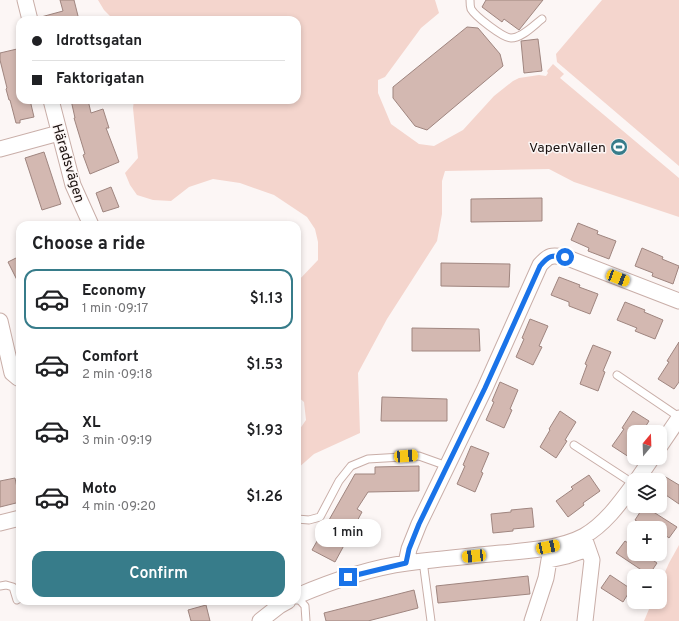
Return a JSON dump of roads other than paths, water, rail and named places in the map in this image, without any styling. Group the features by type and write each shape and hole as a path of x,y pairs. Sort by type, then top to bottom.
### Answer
{"street":[{"path":"25,0 29,16"},
{"name":"Häradsvägen","path":"52,104 73,185 89,221"},
{"path":"0,149 59,133"},
{"path":"406,563 409,549 419,524 485,388 540,266 546,258 554,255 565,257 679,301"},
{"path":"0,321 12,373 16,376"},
{"path":"667,435 679,417"},
{"path":"532,621 546,578 549,560 567,556 586,542 627,493"},
{"path":"0,523 16,519"},
{"path":"301,594 358,574 406,563 536,550 586,542"},
{"path":"585,621 592,560 586,542"},
{"path":"260,621 279,605"}],"lane":[{"path":"470,0 471,9 476,14 499,32 510,38 518,37 542,18"},
{"path":"617,375 679,417"},
{"path":"574,445 627,479"},
{"path":"301,519 308,520 320,517 340,481 351,466 368,459 419,456 447,466"},
{"path":"423,561 431,621"},
{"path":"0,586 6,585 13,587 16,597"},
{"path":"301,601 305,606 306,621"}],"place":[{"name":"VapenVallen","path":"619,147"}]}
